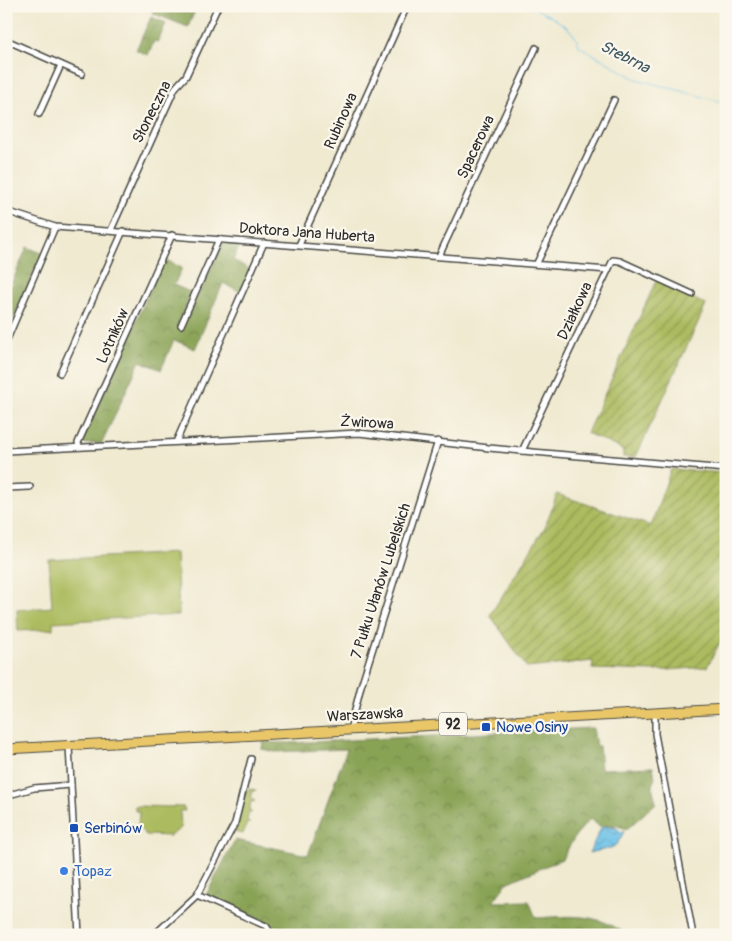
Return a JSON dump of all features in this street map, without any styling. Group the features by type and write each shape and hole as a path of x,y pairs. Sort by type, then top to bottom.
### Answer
{"main road":[{"name":"Warszawska","path":"6,749 726,709"}],"street":[{"name":"Słoneczna","path":"111,230 175,88 186,76 218,6"},
{"name":"Rubinowa","path":"298,245 406,6"},
{"path":"6,40 82,74"},
{"name":"Spacerowa","path":"439,256 536,48"},
{"path":"39,114 61,65"},
{"path":"537,263 614,100"},
{"name":"Doktora Jana Huberta","path":"6,211 55,227 608,270"},
{"path":"6,342 55,227"},
{"path":"60,373 123,231"},
{"name":"Lotników","path":"79,447 78,443 172,235"},
{"path":"182,325 219,239"},
{"path":"176,442 264,243"},
{"name":"Działkowa","path":"522,451 613,260 620,261 692,294"},
{"name":"Żwirowa","path":"6,451 349,433 726,469"},
{"name":"7 Pułku Ułanów Lubelskich","path":"350,730 361,686 438,441"},
{"path":"6,488 30,487"},
{"path":"655,713 654,734 693,935"},
{"path":"69,746 79,935"},
{"path":"154,935 197,895 235,823 251,759"},
{"path":"6,801 12,793 71,785"},
{"path":"6,834 6,858"},
{"path":"197,895 266,926 272,935"}],"green space":[{"path":"156,6 197,6 188,27 152,13"},
{"path":"151,17 166,23 158,42 154,41 148,55 136,50"},
{"path":"224,242 241,243 233,260 251,270 241,292 223,283 195,349 174,340 161,370 140,361 102,443 84,444 82,441 164,259 182,268 174,285 192,293 178,325 183,327"},
{"path":"27,247 42,253 6,336 6,297"},
{"path":"657,279 706,305 636,457 623,457 623,450 587,433"},
{"path":"671,469 726,473 726,631 707,667 655,671 592,669 593,661 527,668 490,615 545,527 557,494 651,526"},
{"path":"176,553 179,615 53,622 53,629 18,631 17,610 52,607 49,560"},
{"path":"593,728 596,746 599,746 601,769 653,767 655,778 652,785 656,803 627,829 615,825 599,826 590,819 576,835 562,859 507,883 493,902 529,901 536,918 572,916 594,919 605,922 627,935 295,935 206,895 235,840 308,855 347,749 275,752 262,749 263,742 290,743"},
{"path":"248,789 256,790 253,791 251,799 255,801 251,802 249,810 252,813 249,812 247,820 250,823 247,823 243,834 235,832 245,792"},
{"path":"135,806 184,807 185,811 180,811 181,828 170,836 146,835 138,827 139,811 135,811"}],"water":[{"path":"602,826 617,828 621,832 624,831 618,843 611,848 589,853"}],"waterway":[{"name":"Srebrna","path":"531,6 566,27 572,32 579,46 636,79 726,103"}],"place":[{"name":"Nowe Osiny","path":"486,727"},
{"name":"Serbinów","path":"74,828"},
{"name":"Topaz","path":"64,871"}]}
